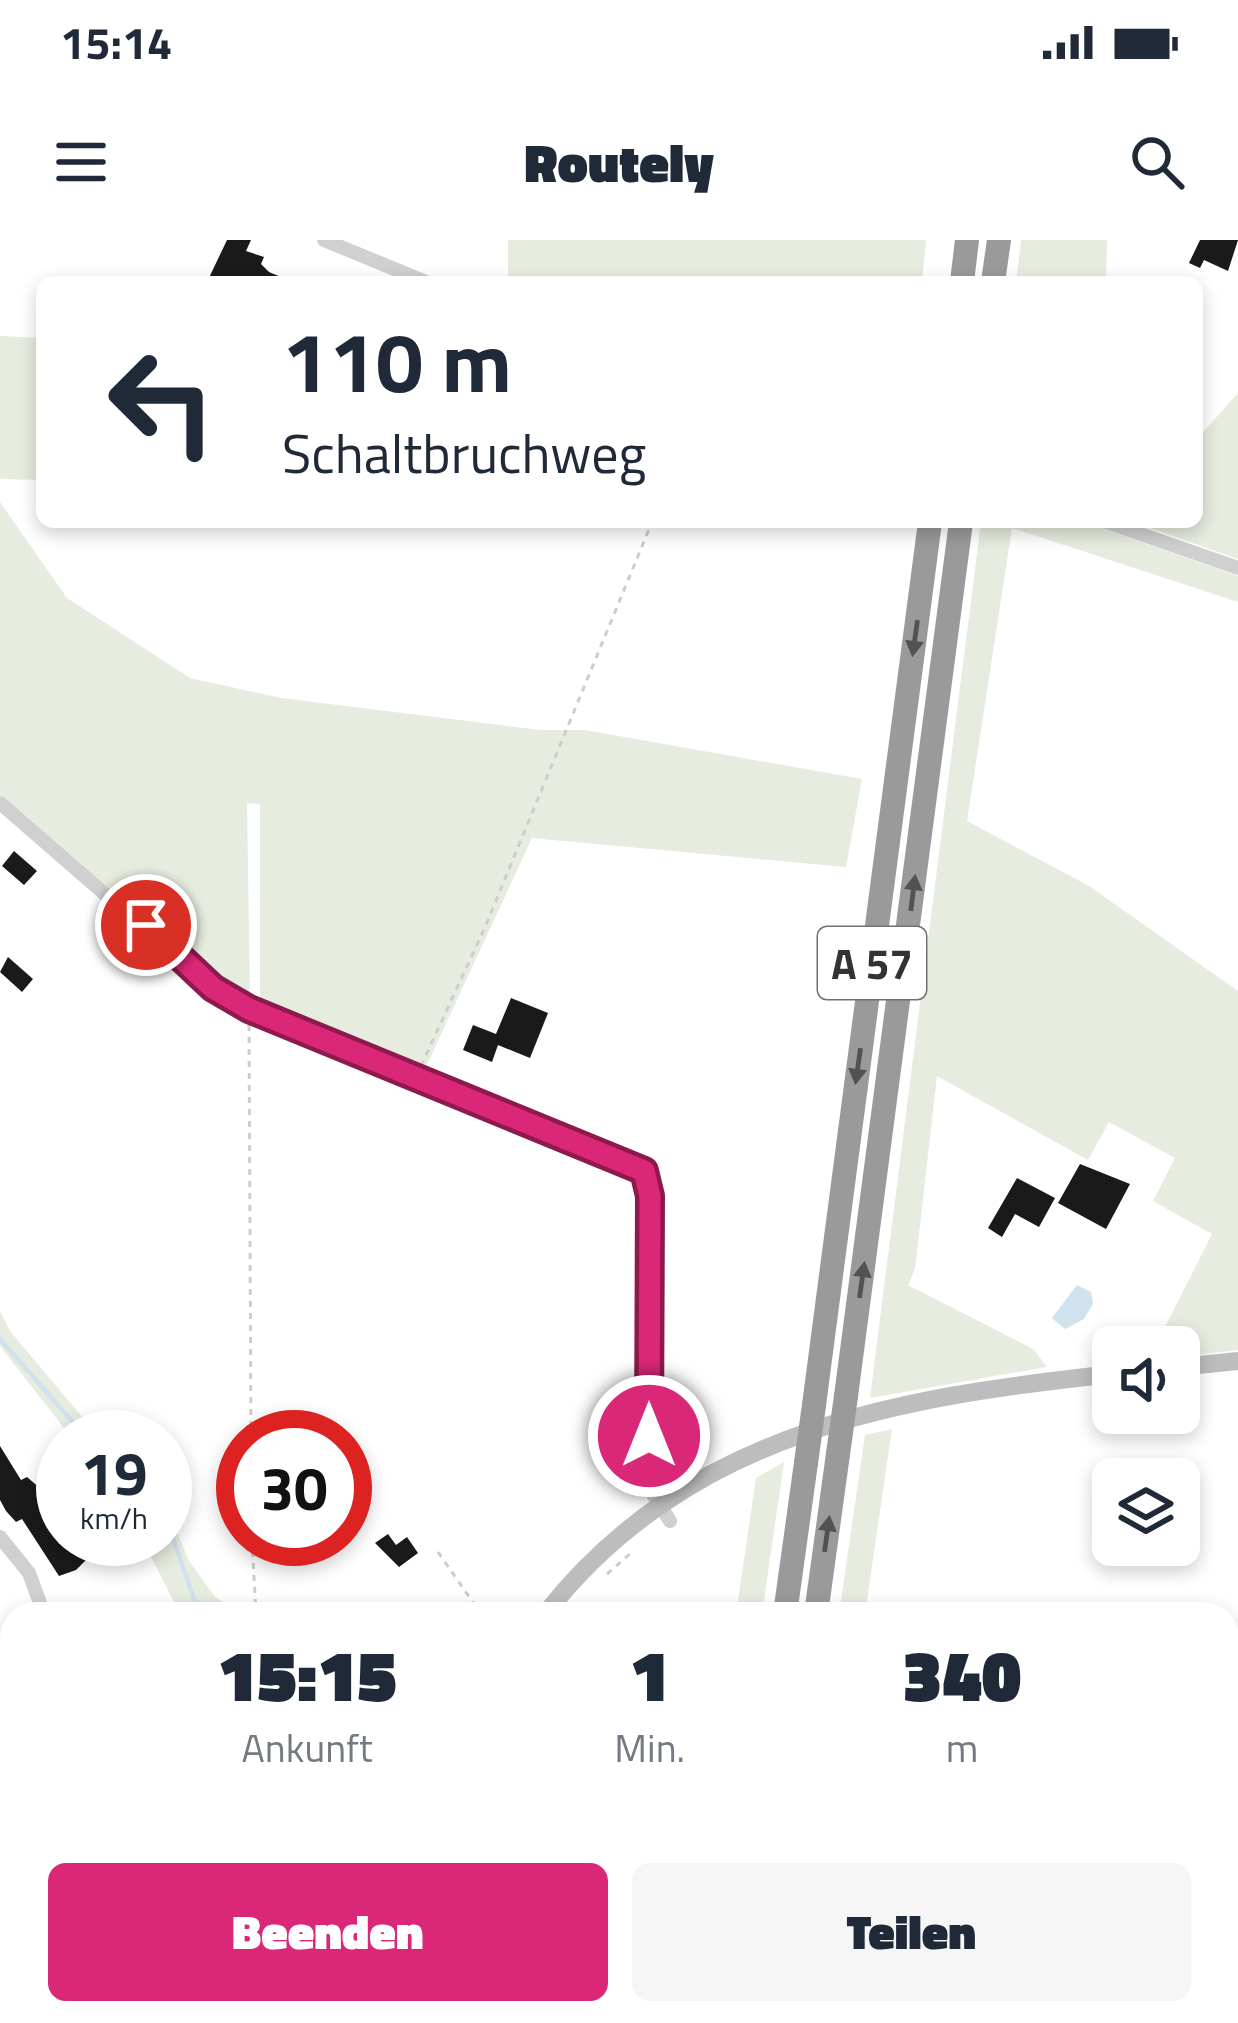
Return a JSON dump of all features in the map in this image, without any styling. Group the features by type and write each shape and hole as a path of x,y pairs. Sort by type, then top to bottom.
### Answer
{"highway":[{"path":"963,276 967,240"},
{"path":"994,276 999,240"},
{"name":"A 57","path":"787,1602 929,528"},
{"name":"A 57","path":"817,1602 960,528"}],"street":[{"path":"324,240 411,276"},
{"path":"1123,528 1238,568"},
{"path":"0,803 213,988 249,1009 644,1171 650,1196 649,1467 666,1515"},
{"path":"1200,1365 1238,1360"},
{"path":"557,1602 613,1545 666,1515 738,1460 872,1408 1092,1377"},
{"path":"3,1545 29,1573 40,1602"}],"path":[{"path":"417,1079 486,925 650,528"},
{"path":"249,1009 251,1410"},
{"path":"438,1552 473,1602"},
{"path":"253,1566 255,1602"}],"shaded area":[{"path":"508,240 926,240 923,276 508,276"},
{"path":"1021,240 1107,240 1106,276 1017,276"},
{"path":"0,336 36,338 36,480 0,479"},
{"path":"1238,393 1238,559 1150,528 1203,528 1203,432"},
{"path":"0,502 67,598 190,678 281,698 540,730 585,730 862,779 846,867 532,838 424,1071 260,1008 260,804 247,803 250,998 223,985 0,796"},
{"path":"980,528 1012,528 967,821 1089,886 1238,991 1238,1350 1200,1355 1200,1326 1166,1326 1212,1234 1153,1201 1175,1158 1109,1122 1088,1160 937,1076 915,1269 908,1285 1033,1349 1047,1367 870,1398"},
{"path":"1012,528 1101,528 1238,576 1238,602"},
{"path":"0,1311 10,1331 76,1410 50,1410 0,1346"},
{"path":"892,1429 867,1602 841,1602 865,1435"},
{"path":"784,1462 764,1602 738,1602 756,1478"},
{"path":"192,1565 223,1602 174,1602 156,1566"}],"water":[{"path":"1077,1285 1091,1292 1093,1304 1084,1319 1065,1329 1052,1318"}],"building":[{"path":"227,240 251,240 246,251 264,257 261,264 279,276 210,276"},
{"path":"1200,240 1238,240 1228,271 1204,260 1200,268 1189,263"},
{"path":"14,851 37,871 24,885 2,866"},
{"path":"8,957 33,979 22,992 0,972"},
{"path":"511,998 548,1013 530,1058 498,1045 492,1062 463,1050 473,1025 496,1034"},
{"path":"1080,1164 1130,1184 1106,1229 1058,1203"},
{"path":"1017,1178 1055,1198 1039,1227 1015,1214 1002,1237 988,1228"},
{"path":"0,1446 21,1480 27,1477 36,1485 36,1541 22,1519 16,1522 0,1500"},
{"path":"388,1534 396,1545 407,1537 418,1553 399,1567 375,1543"},
{"path":"53,1566 80,1566 76,1570 59,1576"}],"waterway":[{"path":"0,1339 62,1410"},
{"path":"183,1566 195,1602"}],"route":[{"path":"146,925 213,988 249,1009 644,1171 650,1196 649,1436"}]}
